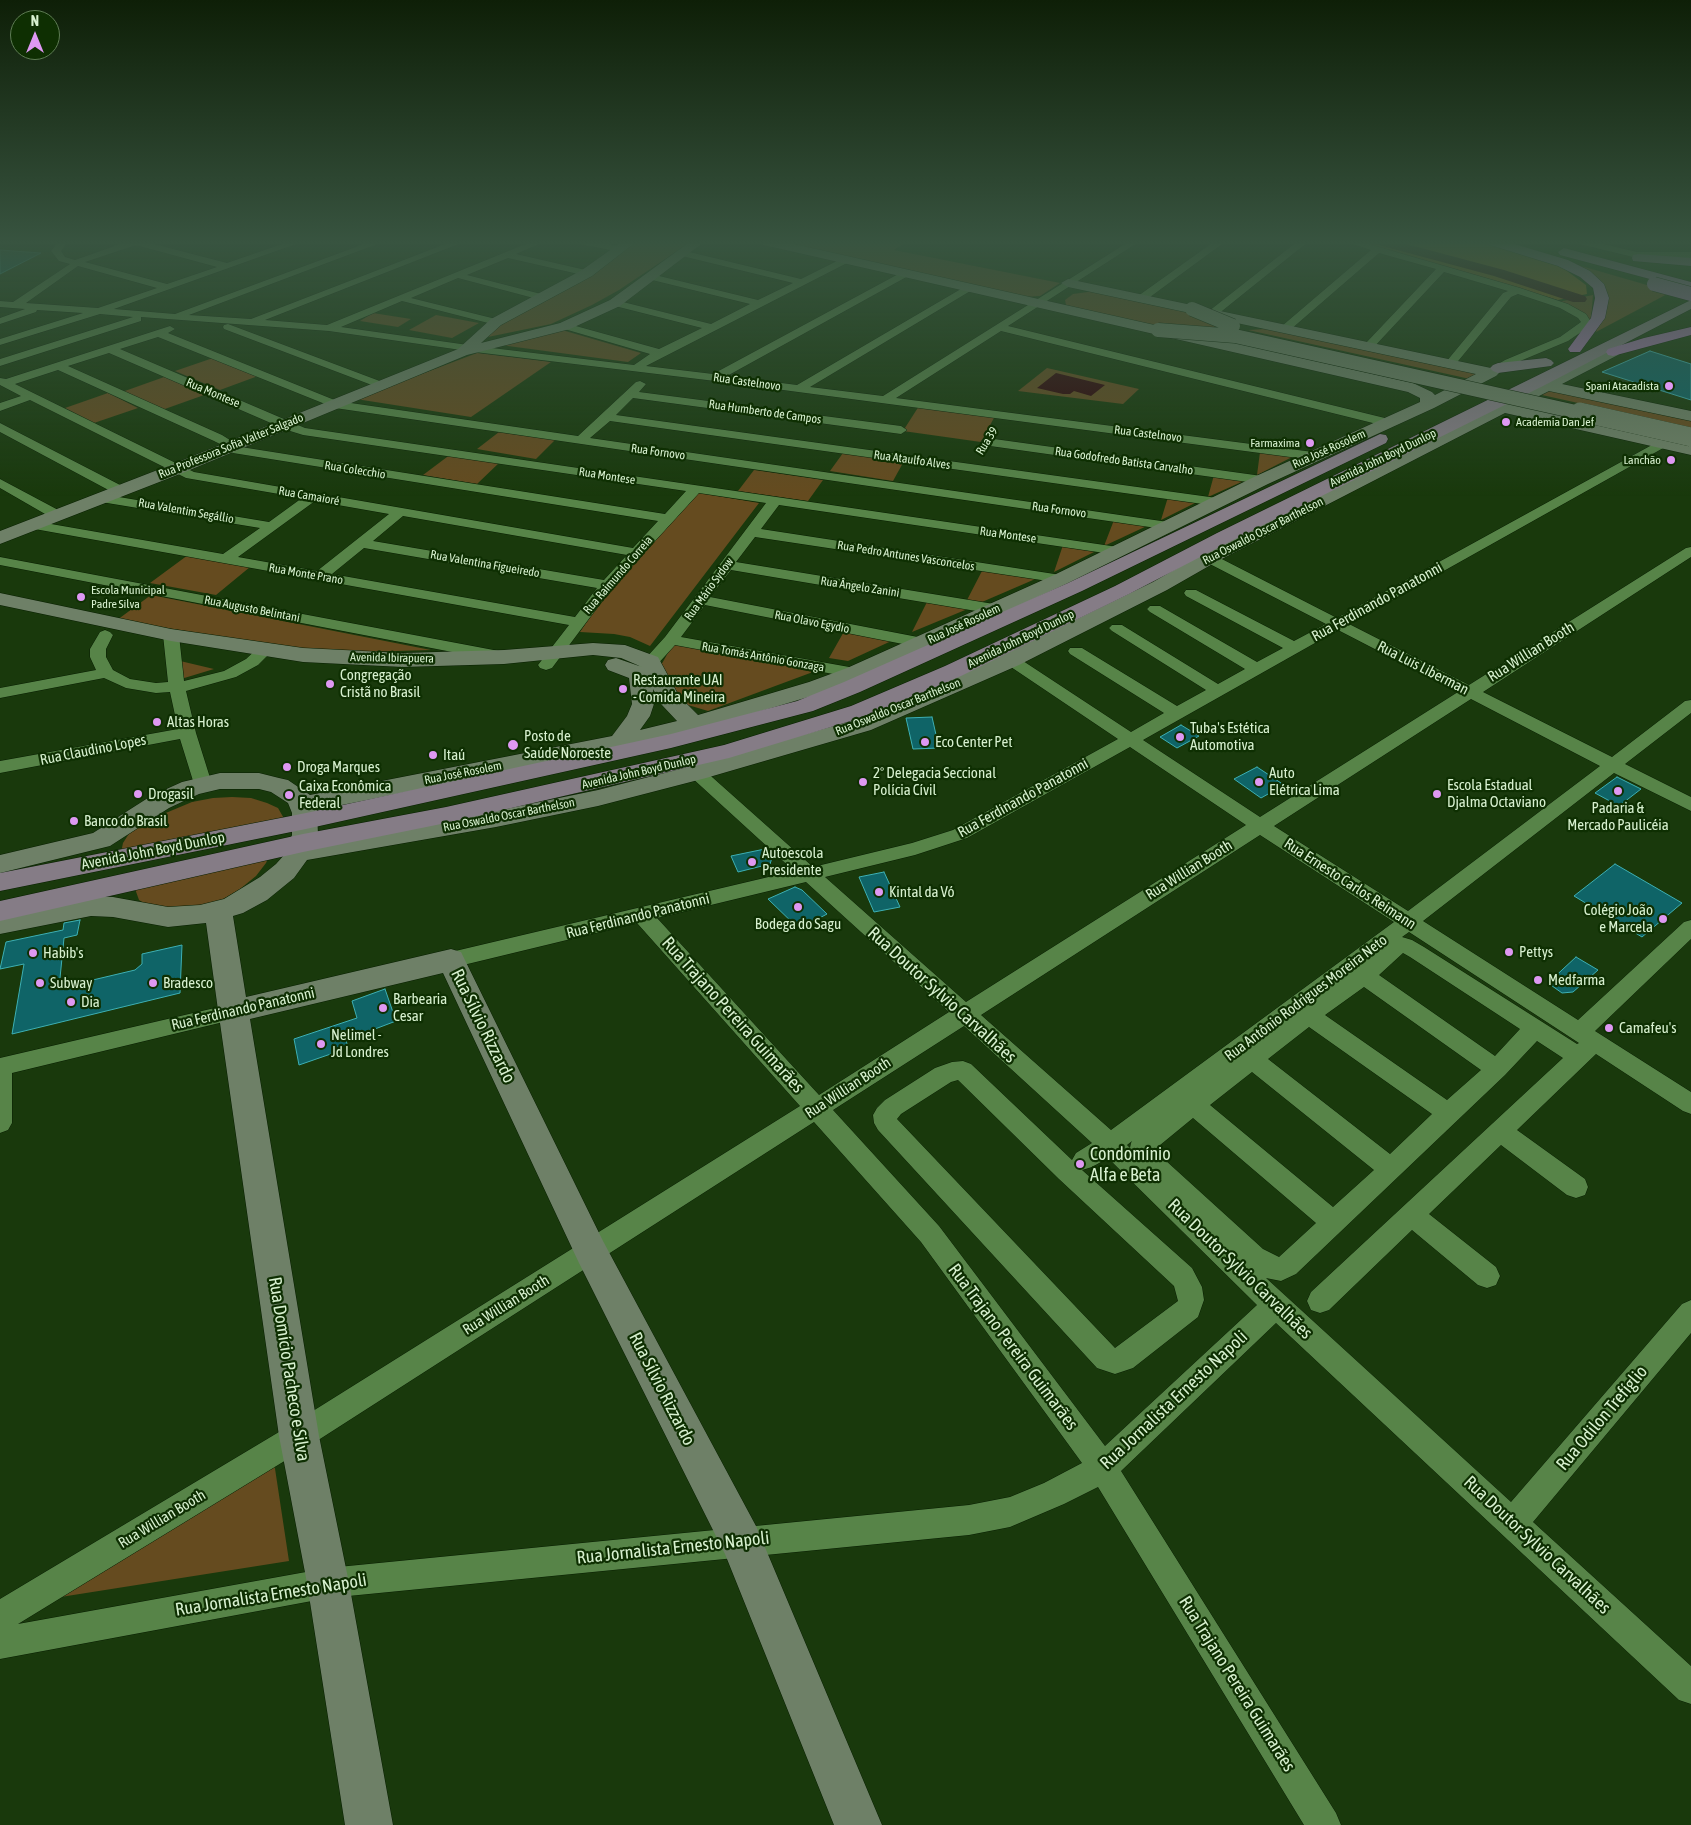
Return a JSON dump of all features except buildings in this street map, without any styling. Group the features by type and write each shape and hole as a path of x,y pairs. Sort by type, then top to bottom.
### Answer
{"highway":[{"path":"1575,349 1592,326"},
{"path":"1613,352 1691,331"}],"main road":[{"name":"Avenida John Boyd Dunlop","path":"0,911 303,830 671,742 805,706 852,687 1075,587 1335,460 1546,363 1620,326"},
{"name":"Avenida John Boyd Dunlop","path":"0,882 303,830 446,814 729,751 859,711 953,671 1122,590 1224,537 1649,326"},
{"path":"1613,352 1640,331"},
{"path":"1494,371 1546,363"},
{"path":"1224,537 1314,506"}],"street":[{"path":"0,342 51,326"},
{"path":"0,363 116,326"},
{"path":"3,382 59,366 177,326"},
{"path":"227,326 381,385"},
{"path":"236,330 241,326"},
{"name":"Rua Castelnovo","path":"305,326 329,328 468,350 655,370 885,400 923,401 1003,416 1095,423 1313,456"},
{"path":"329,328 333,326"},
{"path":"468,350 491,326"},
{"path":"468,350 564,326"},
{"path":"566,326 660,353"},
{"path":"715,378 810,326"},
{"path":"799,389 905,326"},
{"path":"1141,326 1413,388 1426,395 1429,399 1428,405"},
{"path":"1233,326 1243,330 1691,429"},
{"path":"1277,326 1450,364 1494,371"},
{"path":"1369,346 1388,326"},
{"path":"1450,364 1482,326"},
{"name":"Rua José Rosolem","path":"303,830 620,742 693,724 816,687 855,673 1061,579 1313,456 1428,405 1494,371 1564,339 1583,326"},
{"path":"637,368 660,353 712,327"},
{"path":"885,400 998,327 1389,422"},
{"path":"1158,330 1234,336 1691,436"},
{"name":"Rua Fornovo","path":"158,333 335,404 1170,526"},
{"path":"482,334 485,341 509,340"},
{"name":"Rua Montese","path":"110,349 303,431 1118,551"},
{"name":"Rua Professora Sofia Valter Salgado","path":"0,538 179,468 468,350"},
{"name":"Rua Oswaldo Oscar Barthelson","path":"303,830 496,819 598,798 697,773 863,725 1011,660 1160,586 1209,558 1613,352"},
{"name":"Rua Colecchio","path":"59,366 232,445 237,450 669,519"},
{"path":"579,441 607,417 655,370"},
{"path":"1177,372 1172,379 1177,382 1335,420"},
{"name":"Rua Camaioré","path":"3,382 191,475 637,553"},
{"path":"1548,386 1691,416"},
{"name":"Rua Humberto de Campos","path":"630,394 901,430"},
{"path":"0,407 32,396"},
{"path":"882,456 923,401 1095,423 1267,441"},
{"path":"1504,408 1691,450"},
{"name":"Rua 39","path":"979,455 1003,416"},
{"name":"Rua Ataulfo Alves","path":"607,417 882,456 979,455 1217,502"},
{"name":"Rua Valentim Segállio","path":"0,427 119,490"},
{"name":"Rua Ferdinando Panatonni","path":"0,1067 916,849 960,834 1255,668 1661,444"},
{"name":"Rua Godofredo Batista Carvalho","path":"979,455 1262,480"},
{"path":"0,483 57,515"},
{"name":"Rua Raimundo Correia","path":"550,658 607,585 696,490"},
{"path":"226,559 312,497"},
{"name":"Rua Valentim Segállio","path":"102,498 271,526"},
{"name":"Rua Mário Sydow","path":"645,668 672,640 775,501"},
{"path":"320,576 400,512"},
{"name":"Rua Monte Prano","path":"34,525 577,622"},
{"name":"Rua Pedro Antunes Vasconcelos","path":"751,532 1061,579"},
{"name":"Rua Valentina Figueiredo","path":"362,543 607,585"},
{"name":"Rua Willian Booth","path":"0,1617 299,1436 591,1252 1691,551"},
{"name":"Rua Luis Liberman","path":"1209,558 1691,805"},
{"name":"Rua Augusto Belintani","path":"0,561 504,657"},
{"name":"Rua Ângelo Zanini","path":"727,565 994,609"},
{"path":"1191,592 1292,648"},
{"name":"Avenida Ibirapuera","path":"0,599 172,642"},
{"name":"Rua Olavo Egydio","path":"701,600 923,643"},
{"path":"1155,609 1255,668"},
{"name":"Avenida Ibirapuera","path":"0,613 105,635 172,642 258,656 292,668 421,672 608,650 625,652 645,668"},
{"path":"1117,628 1217,690"},
{"path":"105,635 98,649 98,656 106,673"},
{"name":"Rua Tomás Antônio Gonzaga","path":"672,640 855,673"},
{"path":"172,642 177,687 186,732 203,784"},
{"path":"1076,651 1176,713"},
{"name":"Avenida Ibirapuera","path":"258,656 303,655 403,660 504,657 550,658"},
{"path":"0,692 106,673 126,683 140,687 177,687 204,683 230,674 258,656"},
{"name":"Rua Ernesto Carlos Reimann","path":"1011,660 1408,922 1585,1043 1691,1104"},
{"path":"645,668 668,699 693,724"},
{"path":"620,742 638,716 643,704 645,668"},
{"name":"Rua Antônio Rodrigues Moreira Neto","path":"1076,1167 1303,1011 1408,922 1691,705"},
{"name":"Rua Claudino Lopes","path":"0,767 186,732"},
{"name":"Rua Doutor Sylvio Carvalhães","path":"697,773 963,1014 1110,1144 1276,1305 1691,1688"},
{"name":"Avenida John Boyd Dunlop","path":"0,864 90,844 110,835 160,802 203,784 232,780 259,780 288,790 299,798 303,830"},
{"path":"0,924 78,907 91,906 113,907 168,917 200,915 218,911 257,894 278,878 303,830"},
{"name":"Rua Domício Pacheco e Silva","path":"218,911 232,1012 299,1436 328,1582 369,1825"},
{"name":"Rua Trajano Pereira Guimarães","path":"642,915 930,1234 1103,1468 1324,1825"},
{"path":"1320,1301 1501,1132 1691,928"},
{"path":"1534,1028 1497,1070 1448,1113 1391,1169 1281,1269 1272,1268 1254,1258 1142,1150 1144,1143 1253,1060 1303,1011 1364,976 1395,947 1405,945 1534,1028 1585,1043"},
{"name":"Rua Sílvio Rizzardo","path":"451,960 591,1252 741,1541 858,1825"},
{"path":"1364,976 1497,1070"},
{"path":"1303,1011 1448,1113"},
{"path":"1253,1060 1391,1169"},
{"path":"0,1067 0,1123"},
{"path":"963,1070 1076,1167 1183,1277 1189,1288 1191,1300 1189,1308 1135,1351 1123,1359 1115,1361 1107,1359 892,1131 886,1123 885,1115 893,1107 943,1075 952,1071 963,1070"},
{"path":"1194,1105 1333,1222"},
{"path":"1501,1132 1576,1187"},
{"path":"1412,1215 1487,1276"},
{"name":"Rua Jornalista Ernesto Napoli","path":"0,1643 328,1582 969,1520 1010,1512 1054,1494 1103,1468 1276,1305"},
{"name":"Rua Odilon Trefíglio","path":"1513,1523 1691,1313"}],"shaded area":[{"path":"416,326 473,326 452,338 409,330"},
{"path":"493,326 540,326 488,337 490,328"},
{"path":"1151,326 1230,326 1234,328 1163,329"},
{"path":"1598,326 1607,326 1596,332"},
{"path":"1266,329 1484,374 1470,379 1248,330"},
{"path":"562,330 641,353 628,362 493,344"},
{"path":"477,353 551,362 471,417 356,399"},
{"path":"213,358 258,376 220,390 175,371"},
{"path":"1047,368 1139,389 1123,404 1018,391"},
{"path":"1056,373 1105,385 1091,396 1074,391 1070,394 1063,394 1037,388"},
{"path":"167,376 207,394 162,410 122,392"},
{"path":"1553,389 1691,418 1691,428 1542,395"},
{"path":"108,393 138,408 94,423 65,408"},
{"path":"919,406 995,416 981,442 903,431"},
{"path":"499,432 555,440 536,459 477,449"},
{"path":"1260,452 1294,456 1257,475"},
{"path":"843,453 904,461 893,481 830,471"},
{"path":"451,454 500,462 477,484 423,475"},
{"path":"754,470 823,480 808,501 738,491"},
{"path":"1214,475 1248,479 1208,497"},
{"path":"694,492 759,503 650,646 630,637 580,632 607,592"},
{"path":"1168,497 1199,501 1161,520"},
{"path":"1114,520 1149,525 1104,546"},
{"path":"1063,545 1098,550 1054,572"},
{"path":"188,555 250,567 216,595 150,583"},
{"path":"983,569 1040,577 982,602 967,600"},
{"path":"151,595 431,650 322,653 117,620"},
{"path":"928,600 970,608 912,632"},
{"path":"846,628 900,637 848,661 829,658"},
{"path":"673,644 821,669 708,711 678,702 660,667"},
{"path":"176,660 214,669 181,679"},
{"path":"232,797 251,798 278,808 286,822 120,857 123,843 130,832 149,820 192,802"},
{"path":"270,854 256,876 240,889 223,899 206,905 185,909 150,907 139,900 134,886"},
{"path":"274,1462 289,1561 48,1599"}],"place":[{"name":"Spani Atacadista","path":"1669,386"},
{"name":"Academia Dan Jef","path":"1506,422"},
{"name":"Farmaxima","path":"1310,443"},
{"name":"Lanchão","path":"1671,460"},
{"name":"Escola Municipal Padre Silva","path":"81,597"},
{"name":"Congregação Cristã no Brasil","path":"330,684"},
{"name":"Restaurante UAI - Comida Mineira","path":"623,689"},
{"name":"Altas Horas","path":"157,722"},
{"name":"Tuba's Estética Automotiva","path":"1180,737"},
{"name":"Eco Center Pet","path":"925,742"},
{"name":"Posto de Saúde Noroeste","path":"513,745"},
{"name":"Itaú","path":"433,755"},
{"name":"Droga Marques","path":"287,767"},
{"name":"2° Delegacia Seccional Polícia Cívil","path":"863,782"},
{"name":"Auto Elétrica Lima","path":"1259,782"},
{"name":"Padaria & Mercado Paulicéia","path":"1618,791"},
{"name":"Drogasil","path":"138,794"},
{"name":"Escola Estadual Djalma Octaviano","path":"1437,794"},
{"name":"Caixa Econômica Federal","path":"289,795"},
{"name":"Banco do Brasil","path":"74,821"},
{"name":"Autoescola Presidente","path":"752,862"},
{"name":"Kintal da Vó","path":"879,892"},
{"name":"Bodega do Sagu","path":"798,907"},
{"name":"Colégio João e Marcela","path":"1663,919"},
{"name":"Pettys","path":"1509,952"},
{"name":"Habib's","path":"33,953"},
{"name":"Medfarma","path":"1538,980"},
{"name":"Subway","path":"40,983"},
{"name":"Bradesco","path":"153,983"},
{"name":"Dia","path":"71,1002"},
{"name":"Barbearia Cesar","path":"383,1008"},
{"name":"Camafeu's","path":"1609,1028"},
{"name":"Nelimel - Jd Londres","path":"321,1044"},
{"name":"Condomínio Alfa e Beta","path":"1080,1164"}]}
